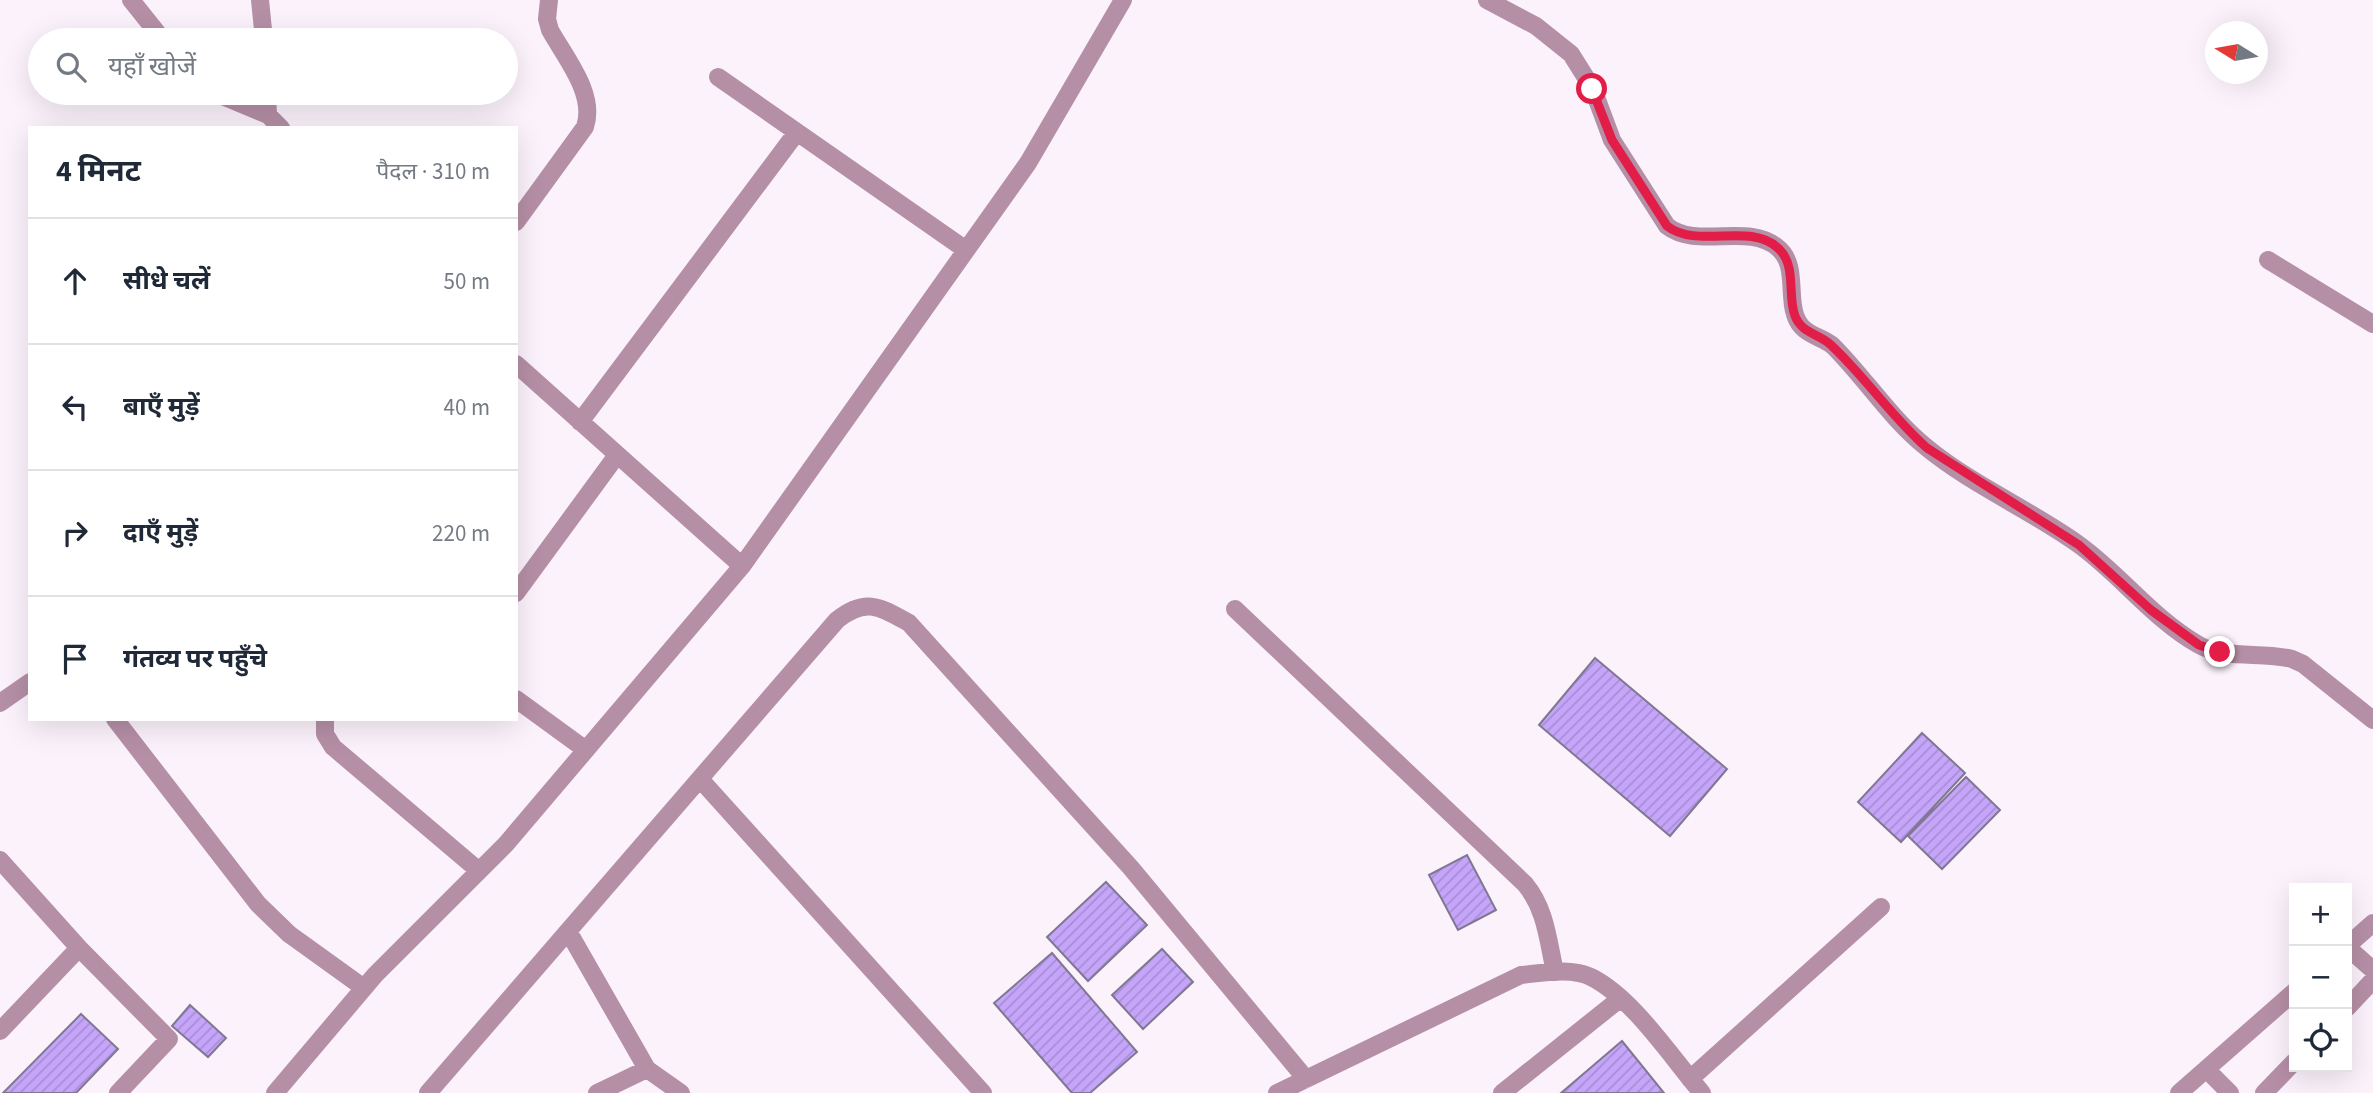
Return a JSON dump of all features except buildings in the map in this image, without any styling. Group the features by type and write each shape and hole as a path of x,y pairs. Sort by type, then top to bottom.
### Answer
{"street":[{"path":"131,0 153,28"},
{"path":"260,0 263,28"},
{"path":"518,219 589,118 589,101 550,30 547,19 549,0"},
{"path":"275,1093 364,988 506,844 741,566 1028,163 1123,0"},
{"path":"1488,0 1536,26 1571,54 1592,89 1612,140 1667,226 1688,236 1760,239 1778,248 1787,264 1795,316 1802,327 1829,343 1927,448 2079,545 2151,610 2199,645 2220,652 2292,659 2303,664 2373,720"},
{"path":"718,77 966,250"},
{"path":"239,105 274,122"},
{"path":"580,422 797,132"},
{"path":"2268,260 2373,324"},
{"path":"518,366 741,566"},
{"path":"518,590 617,455"},
{"path":"428,1093 837,620 853,608 870,606 885,610 909,623 1095,828 1306,1079"},
{"path":"1234,609 1525,884 1536,898 1542,912 1555,972"},
{"path":"0,703 28,683"},
{"path":"518,700 586,750"},
{"path":"117,721 258,904 289,934 364,988"},
{"path":"325,721 326,734 333,747 478,870"},
{"path":"700,779 983,1093"},
{"path":"0,860 79,948 169,1038 118,1093"},
{"path":"1690,1079 1881,907"},
{"path":"2348,946 2373,923"},
{"path":"568,932 647,1069 681,1093"},
{"path":"0,1031 79,948"},
{"path":"2352,951 2373,970"},
{"path":"1276,1093 1521,975 1555,972 1589,975 1621,998 1702,1093"},
{"path":"2352,1002 2373,980"},
{"path":"2179,1093 2289,996"},
{"path":"1502,1093 1621,998"},
{"path":"2264,1093 2289,1067"},
{"path":"597,1093 647,1069"},
{"path":"2206,1069 2230,1093"}],"route":[{"path":"1592,89 1612,140 1667,226 1688,236 1760,239 1778,248 1790,271 1795,316 1802,327 1829,343 1847,360 1927,448 2079,545 2151,610 2199,645 2220,652"}]}
